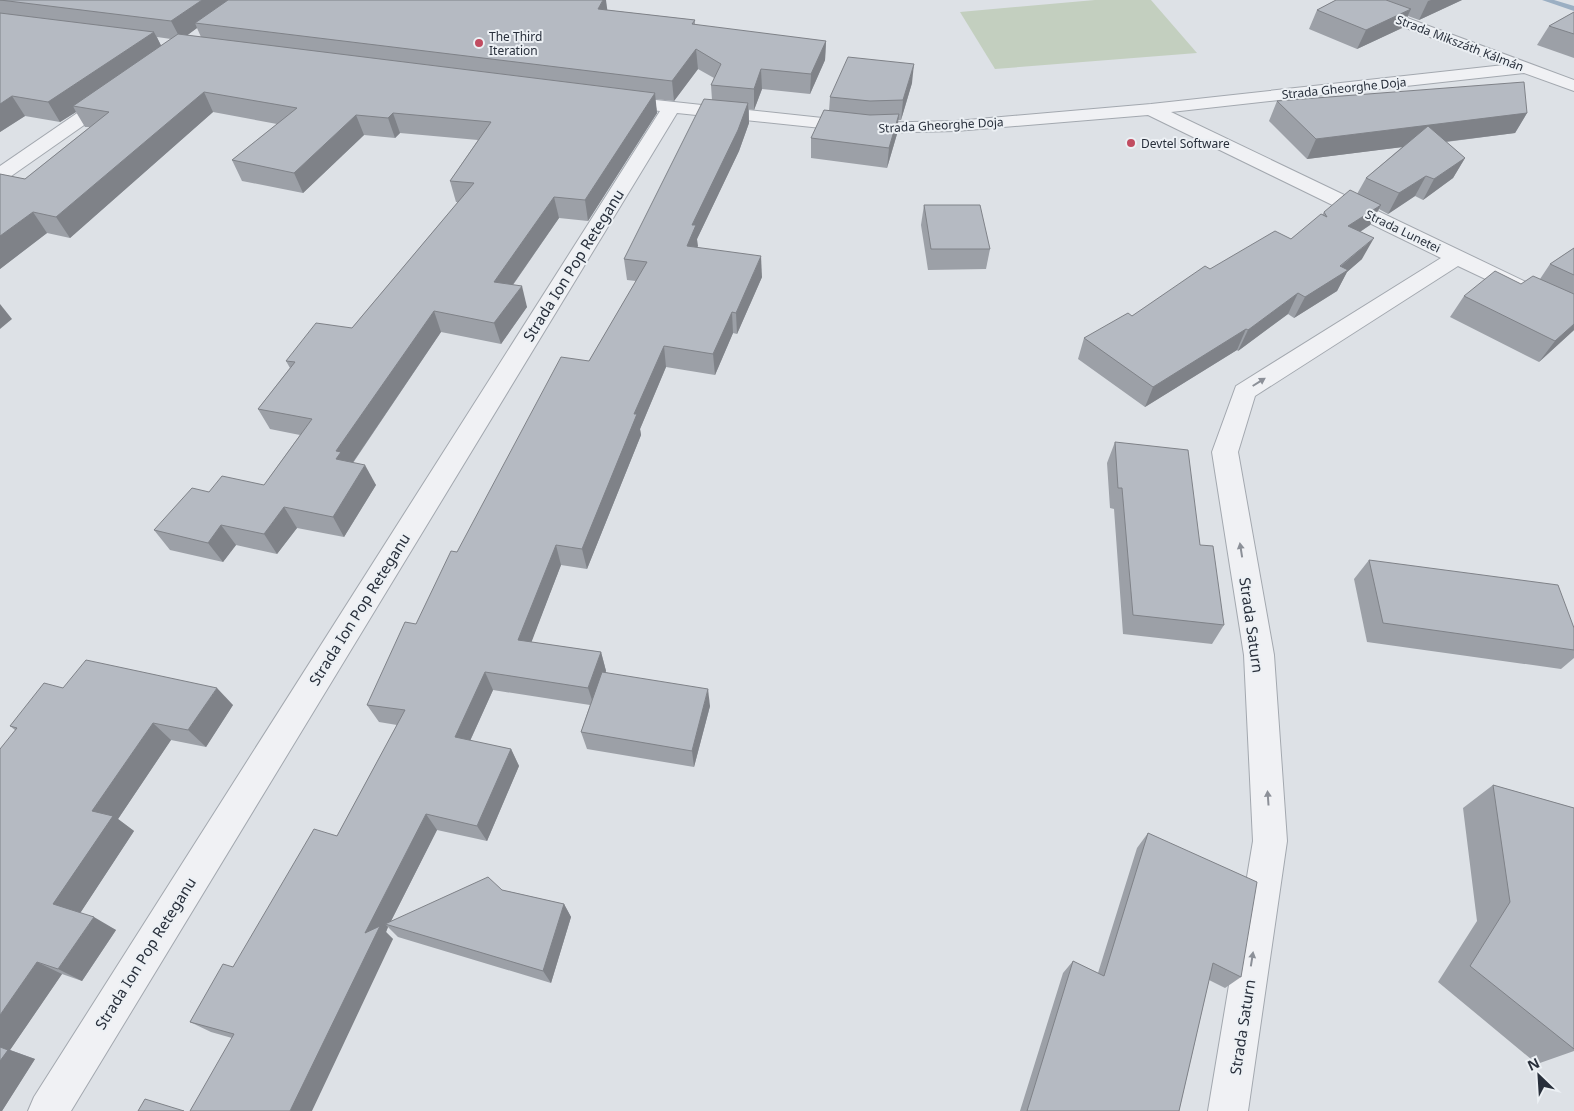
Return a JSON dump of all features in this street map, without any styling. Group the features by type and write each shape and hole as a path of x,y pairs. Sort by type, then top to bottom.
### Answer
{"street":[{"name":"Strada Mikszáth Kálmán","path":"1345,0 1574,86"},
{"name":"Strada Gheorghe Doja","path":"602,99 671,108 870,128 956,126 1151,109 1526,68"},
{"path":"0,175 121,91"},
{"name":"Strada Ion Pop Reteganu","path":"48,1111 671,108"},
{"name":"Strada Lunetei","path":"1151,109 1574,314"},
{"name":"Strada Saturn","path":"1228,1111 1270,841 1258,655 1225,452 1244,392 1456,256"}],"green space":[{"path":"1095,0 1151,0 1197,53 995,69 960,12"}],"building":[{"path":"0,0 202,0 171,21"},
{"path":"228,0 603,0 598,9 695,20 692,24 826,41 811,74 761,69 754,89 711,85 721,64 696,49 672,81 195,23"},
{"path":"1336,0 1386,0 1411,9 1366,30 1317,10"},
{"path":"1574,12 1574,34 1549,26"},
{"path":"0,13 154,32 48,102 12,96 0,104"},
{"path":"178,34 655,93 585,200 554,197 494,282 522,286 494,323 434,311 336,451 341,452 336,459 365,465 333,517 284,507 264,534 221,525 208,543 154,530 192,488 209,492 222,476 264,485 312,419 258,409 295,362 286,361 316,323 352,328 474,183 450,181 491,122 393,113 388,118 356,115 294,173 232,160 297,108 204,92 56,217 33,212 0,236 0,174 25,179 109,112 73,106"},
{"path":"848,57 914,64 903,100 870,101 830,97"},
{"path":"1524,82 1527,113 1316,139 1277,101"},
{"path":"704,99 748,103 738,130 692,225 696,225 687,246 761,256 736,313 732,312 713,354 664,346 634,414 637,414 582,549 556,545 518,640 601,652 588,688 485,672 455,737 511,749 477,826 426,814 365,933 380,926 290,1111 190,1111 234,1034 190,1022 223,964 233,967 314,829 337,836 405,710 367,705 405,622 416,624 451,551 457,552 561,357 589,361 647,262 624,259"},
{"path":"824,110 870,115 899,114 889,148 811,138"},
{"path":"1428,126 1465,158 1434,179 1426,176 1399,193 1366,178"},
{"path":"1350,190 1381,205 1348,226 1374,238 1340,266 1348,270 1305,297 1298,293 1248,330 1246,329 1153,387 1084,338 1128,313 1132,316 1205,266 1210,269 1275,231 1291,239 1321,214 1327,217 1324,212"},
{"path":"924,205 980,205 990,249 931,249"},
{"path":"1574,248 1574,275 1550,264"},
{"path":"1495,271 1521,284 1533,276 1574,294 1574,324 1555,341 1464,296"},
{"path":"1115,442 1188,450 1200,545 1213,546 1224,625 1133,615 1122,488 1118,488"},
{"path":"1369,560 1558,585 1574,628 1574,650 1383,623"},
{"path":"86,660 217,688 188,730 153,723 92,811 113,816 53,904 94,917 58,969 37,962 0,1015 0,749 17,728 10,726 44,683 63,688"},
{"path":"602,672 708,689 692,751 581,732"},
{"path":"1493,785 1574,808 1574,1049 1470,966 1510,902"},
{"path":"1148,833 1257,882 1241,977 1213,963 1179,1111 1027,1111 1073,961 1104,976"},
{"path":"488,877 502,890 564,904 543,971 385,924"},
{"path":"0,1047 8,1050 0,1061"},
{"path":"145,1099 184,1111 138,1111"}],"waterway":[{"path":"1546,0 1574,9"}],"place":[{"name":"The Third Iteration","path":"479,43"},
{"name":"Devtel Software","path":"1131,143"}]}
